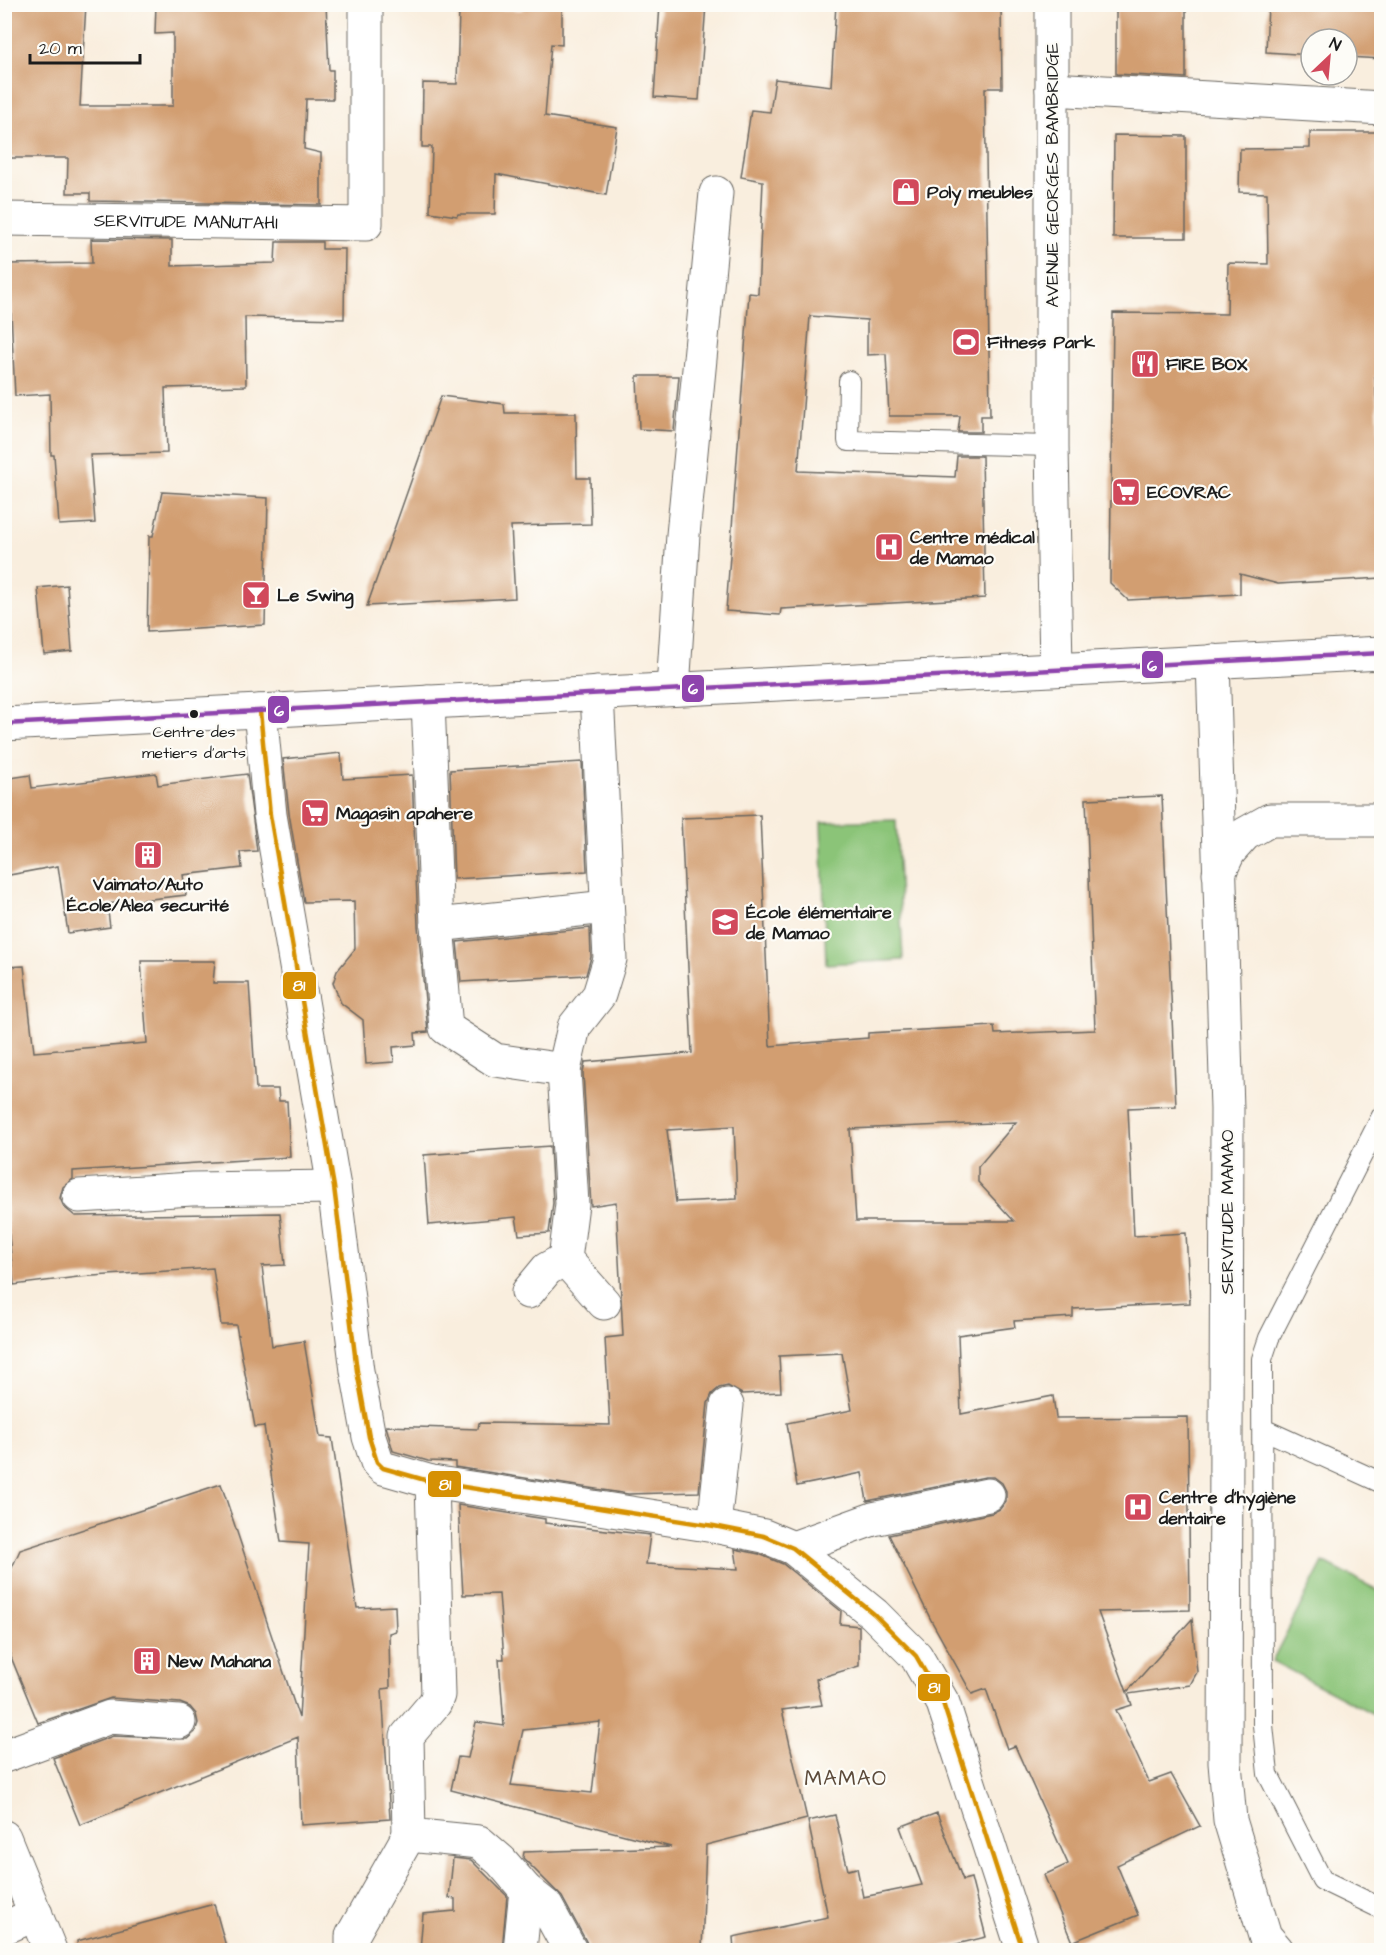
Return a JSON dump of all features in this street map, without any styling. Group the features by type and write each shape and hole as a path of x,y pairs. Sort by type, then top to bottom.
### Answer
{"street":[{"name":"SERVITUDE MANUTAHI","path":"4,219 366,225 366,4"},
{"name":"AVENUE GEORGES BAMBRIDGE","path":"1052,4 1052,446 1056,669"},
{"path":"1052,89 1382,108"},
{"path":"673,689 683,535 716,193"},
{"path":"4,724 1382,653"},
{"name":"SERVITUDE MAMAO","path":"1213,661 1228,1228 1226,1763 1230,1820 1265,1936 1277,1950"},
{"path":"597,693 610,959 599,995 573,1027 564,1070 572,1204 565,1259 604,1303"},
{"path":"428,702 436,925 446,1028 495,1060 564,1070"},
{"path":"260,711 270,815 334,1187 357,1371 369,1437 377,1462 384,1468 432,1482 714,1526 764,1536 793,1548 874,1614 916,1656 943,1703 1023,1950"},
{"path":"1219,873 1229,852 1245,834 1270,820 1382,820"},
{"path":"436,925 607,907"},
{"path":"79,1196 192,1189 334,1187"},
{"path":"528,1292 547,1269 565,1259"},
{"path":"714,1526 727,1405"},
{"path":"352,1950 352,1936 409,1835 407,1736 435,1702 438,1695 432,1482"},
{"path":"793,1548 873,1519 988,1495"},
{"path":"4,1756 110,1717 179,1722"},
{"path":"409,1835 479,1842 501,1861 526,1890 546,1906 570,1950"},
{"path":"4,1837 50,1950"},
{"path":"520,1950 526,1890"},
{"path":"4,1928 36,1914"}],"lane":[{"path":"849,381 848,441 1052,446"},
{"path":"1382,1116 1269,1338 1262,1359 1263,1725 1268,1774 1322,1880 1382,1909"},
{"path":"1263,1429 1382,1483"}],"green space":[{"path":"896,820 903,960 826,964 821,822"},
{"path":"1323,1562 1381,1592 1381,1718 1272,1661"}],"building":[{"path":"4,4 86,4 80,106 173,106 173,33 155,34 156,4 326,4 329,70 333,70 333,99 306,99 304,149 321,153 321,205 90,201 90,193 67,193 68,158 4,158"},
{"path":"524,4 562,4 562,45 551,44 545,116 617,127 606,195 496,174 495,214 458,214 457,216 430,212 432,147 422,147 423,83 457,84 459,9 523,10"},
{"path":"660,4 706,4 699,100 654,97"},
{"path":"836,4 1001,4 1002,88 985,88 990,416 981,416 981,432 958,432 960,416 889,416 886,354 867,355 867,320 810,316 798,471 955,477 957,456 982,456 985,598 781,609 780,615 726,611 749,293 758,294 763,181 741,177 751,110 770,112 775,79 831,86"},
{"path":"1116,4 1186,4 1186,78 1116,74"},
{"path":"1268,4 1382,4 1382,59 1359,58 1359,27 1299,27 1299,54 1266,52"},
{"path":"1310,132 1382,132 1382,377 1375,376 1382,491 1382,578 1278,584 1240,574 1240,594 1128,600 1110,583 1113,313 1227,314 1228,263 1268,264 1267,193 1239,192 1240,149 1310,148"},
{"path":"1114,135 1186,136 1186,238 1113,238"},
{"path":"91,239 172,240 172,266 275,263 276,242 322,242 322,249 345,249 344,319 245,317 246,386 165,388 167,453 90,455 95,523 59,525 54,455 51,455 50,394 15,396 10,291 4,292 4,264 92,263"},
{"path":"637,376 679,376 674,431 639,429"},
{"path":"441,396 504,404 505,413 576,413 577,478 590,478 591,524 511,526 515,598 367,606"},
{"path":"162,492 268,498 265,625 147,632 149,536 153,536"},
{"path":"67,585 72,651 44,654 38,588"},
{"path":"341,753 343,779 412,775 418,926 428,1032 415,1033 416,1045 393,1047 394,1062 366,1064 363,1020 341,1003 333,983 337,971 355,949 354,901 304,902 289,813 283,759"},
{"path":"582,762 587,871 454,879 450,770"},
{"name":"Vaimato/Auto École/Alea securité","path":"156,773 158,785 247,774 257,851 240,852 242,868 183,875 186,895 107,904 110,927 68,933 58,866 4,876 4,779 30,775 32,788"},
{"path":"1162,796 1176,1106 1128,1108 1134,1236 1186,1233 1190,1303 1073,1309 1073,1317 1014,1321 1015,1327 958,1335 961,1414 1053,1396 1056,1418 1188,1417 1190,1610 1098,1612 1127,1692 1192,1619 1197,1672 1190,1685 1128,1694 1132,1705 1116,1710 1149,1782 1171,1774 1200,1826 1117,1865 1138,1915 1072,1942 1044,1875 1068,1864 1015,1746 1007,1749 986,1689 972,1694 931,1620 889,1535 992,1513 1000,1509 1006,1501 1006,1491 1002,1483 994,1477 985,1477 867,1501 862,1473 797,1486 787,1423 852,1410 842,1353 779,1356 781,1392 742,1394 728,1386 719,1388 712,1394 708,1403 699,1492 628,1494 455,1467 455,1462 428,1461 393,1451 386,1426 478,1429 479,1423 610,1425 605,1338 623,1336 616,1202 591,1206 583,1072 585,1062 692,1053 681,818 760,815 770,1046 868,1038 868,1033 994,1026 995,1034 1095,1030 1086,799","holes":["1016,1122 978,1167 978,1182 1014,1221 856,1221 850,1129","734,1126 737,1199 676,1202 667,1130"]},
{"path":"590,928 591,957 586,975 461,982 457,942"},
{"path":"141,961 215,961 213,983 249,983 256,1089 278,1089 279,1101 287,1101 290,1157 73,1171 73,1179 63,1187 60,1198 64,1207 75,1216 280,1213 285,1265 262,1266 272,1346 304,1341 320,1437 332,1438 357,1608 395,1606 396,1631 389,1633 390,1688 382,1689 390,1819 301,1825 298,1737 80,1825 53,1758 113,1736 187,1739 195,1732 198,1723 196,1714 190,1707 180,1703 111,1698 38,1723 4,1640 4,1585 20,1550 221,1484 299,1718 309,1544 281,1542 264,1426 255,1427 236,1325 221,1325 213,1268 78,1277 14,1285 4,1187 4,967 24,966 34,1052 147,1043"},
{"path":"550,1146 553,1203 549,1233 519,1235 516,1217 429,1225 424,1155"},
{"path":"458,1505 545,1519 545,1523 650,1535 646,1564 738,1569 735,1549 759,1554 783,1564 841,1611 840,1624 859,1626 859,1666 816,1679 822,1705 782,1710 807,1819 706,1845 702,1950 589,1950 562,1897 523,1858 524,1852 671,1847 451,1790 458,1757 468,1758 476,1722 504,1726 499,1659 504,1659 499,1594 463,1595","holes":["600,1722 592,1793 511,1785 523,1730"]},
{"path":"937,1813 963,1880 971,1878 986,1937 932,1950 734,1950 733,1937 828,1917 808,1821 835,1815 848,1870 857,1868 863,1897 922,1885 900,1827"},
{"path":"453,1858 471,1860 507,1896 502,1950 420,1950 423,1914 455,1911 455,1899 449,1898"},
{"path":"214,1904 227,1950 78,1950 77,1941"}],"transit line":[{"name":"6","path":"4,724 1382,653"},
{"name":"81","path":"260,711 270,815 334,1187 357,1371 369,1437 377,1462 383,1468 432,1482 714,1526 764,1536 793,1548 874,1614 916,1656 943,1703 1023,1950"}],"place":[{"name":"Poly meubles","path":"906,192"},
{"name":"Fitness Park","path":"966,342"},
{"name":"FIRE BOX","path":"1145,364"},
{"name":"ECOVRAC","path":"1126,492"},
{"name":"Centre médical de Mamao","path":"889,547"},
{"name":"Le Swing","path":"256,595"},
{"name":"Centre des metiers d'arts","path":"194,714"},
{"name":"Magasin apahere","path":"315,813"},
{"name":"Vaimato/Auto École/Alea securité","path":"148,855"},
{"name":"École élémentaire de Mamao","path":"725,922"},
{"name":"Centre d'hygiène dentaire","path":"1138,1507"},
{"name":"New Mahana","path":"147,1661"}],"district":[{"name":"MAMAO","path":"846,1778"}]}
